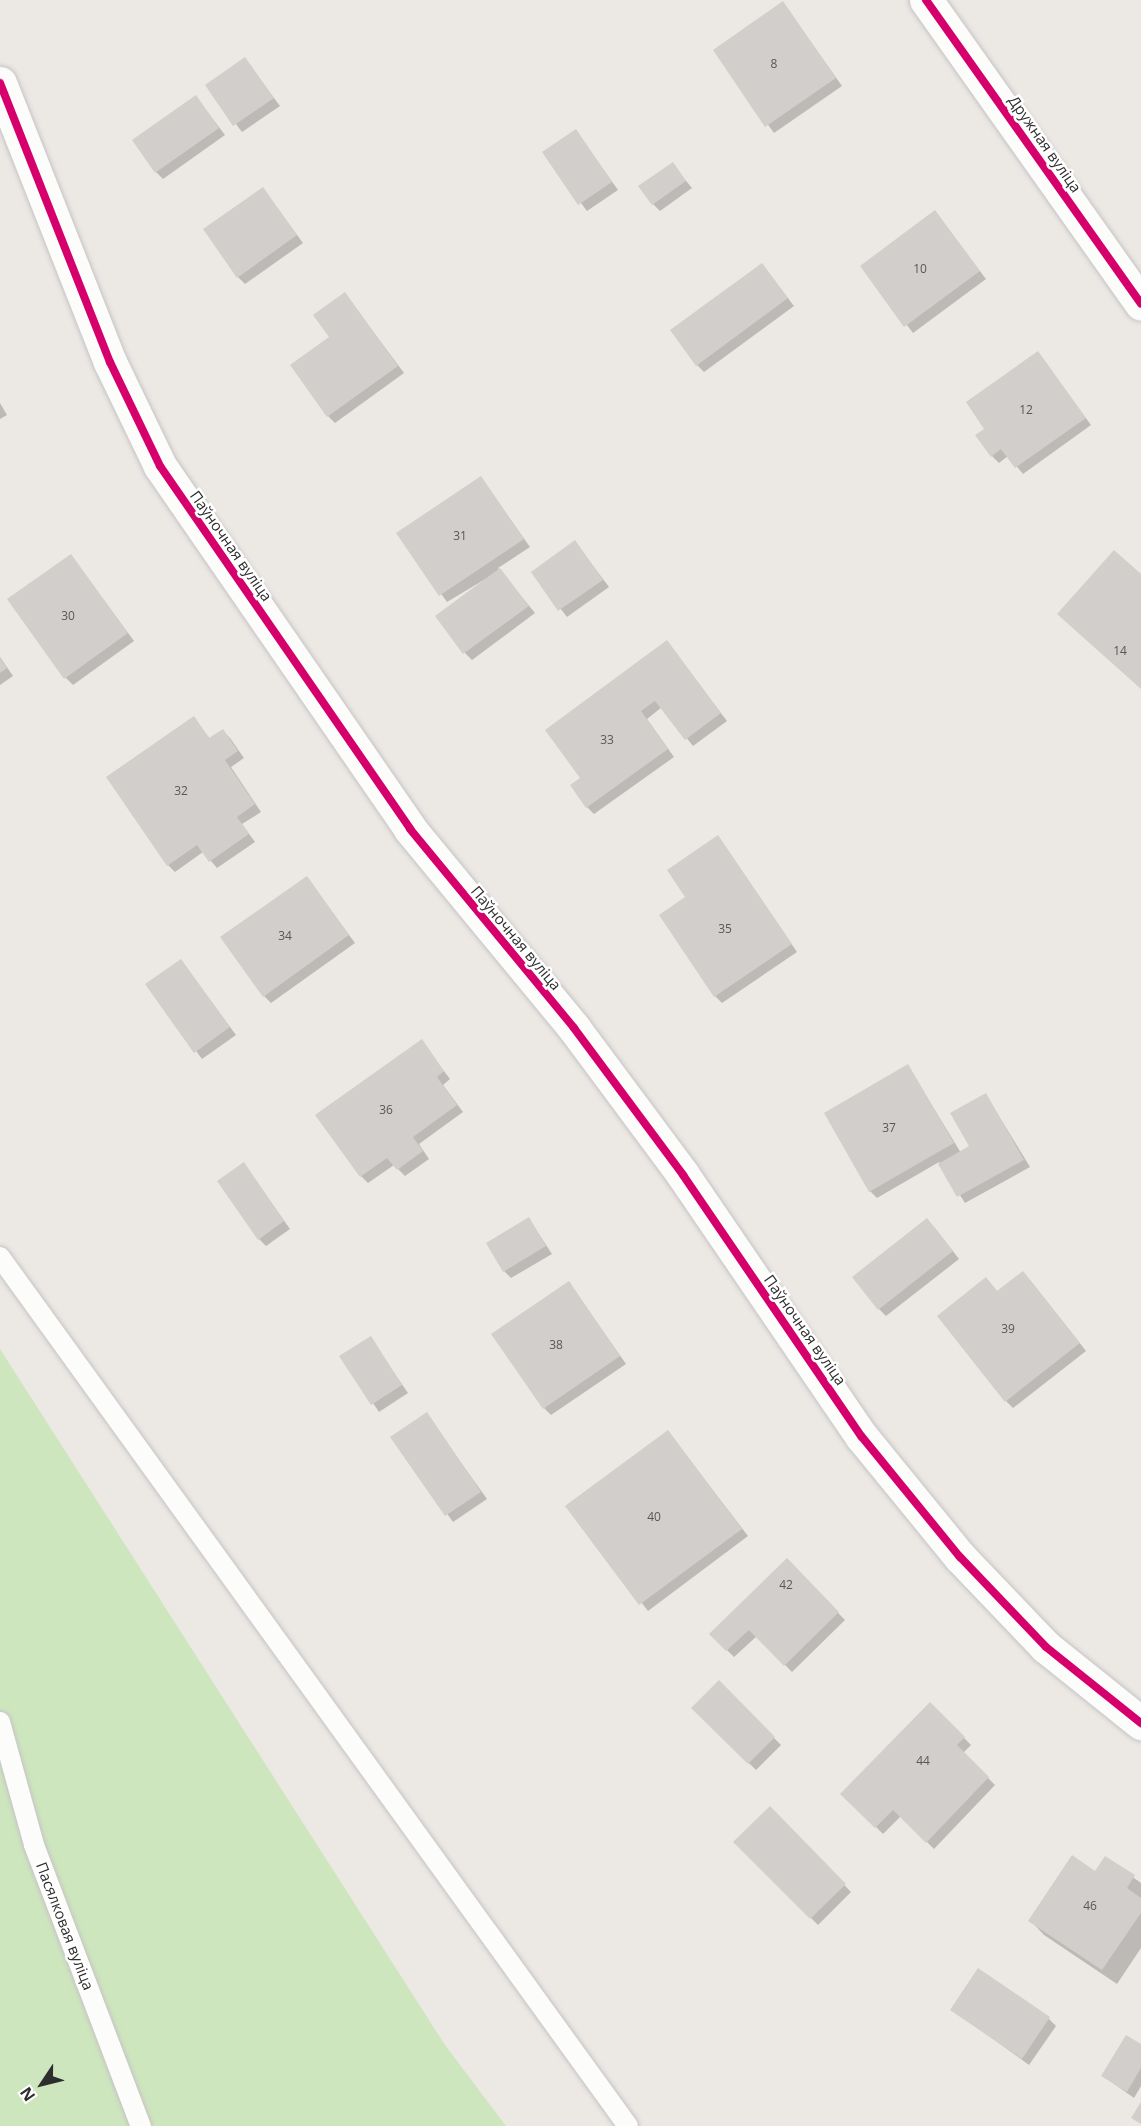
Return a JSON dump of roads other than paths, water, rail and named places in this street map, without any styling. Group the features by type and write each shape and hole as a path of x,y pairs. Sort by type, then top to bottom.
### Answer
{"street":[{"name":"Дружная вуліца","path":"926,0 1141,303"},
{"name":"Паўночная вуліца","path":"0,83 110,362 160,466 410,829 574,1028 683,1175 862,1437 952,1548 1046,1647 1141,1723"}],"lane":[{"path":"0,1257 628,2126"},
{"name":"Пасялковая вуліца","path":"0,1722 34,1845 141,2126"}]}
